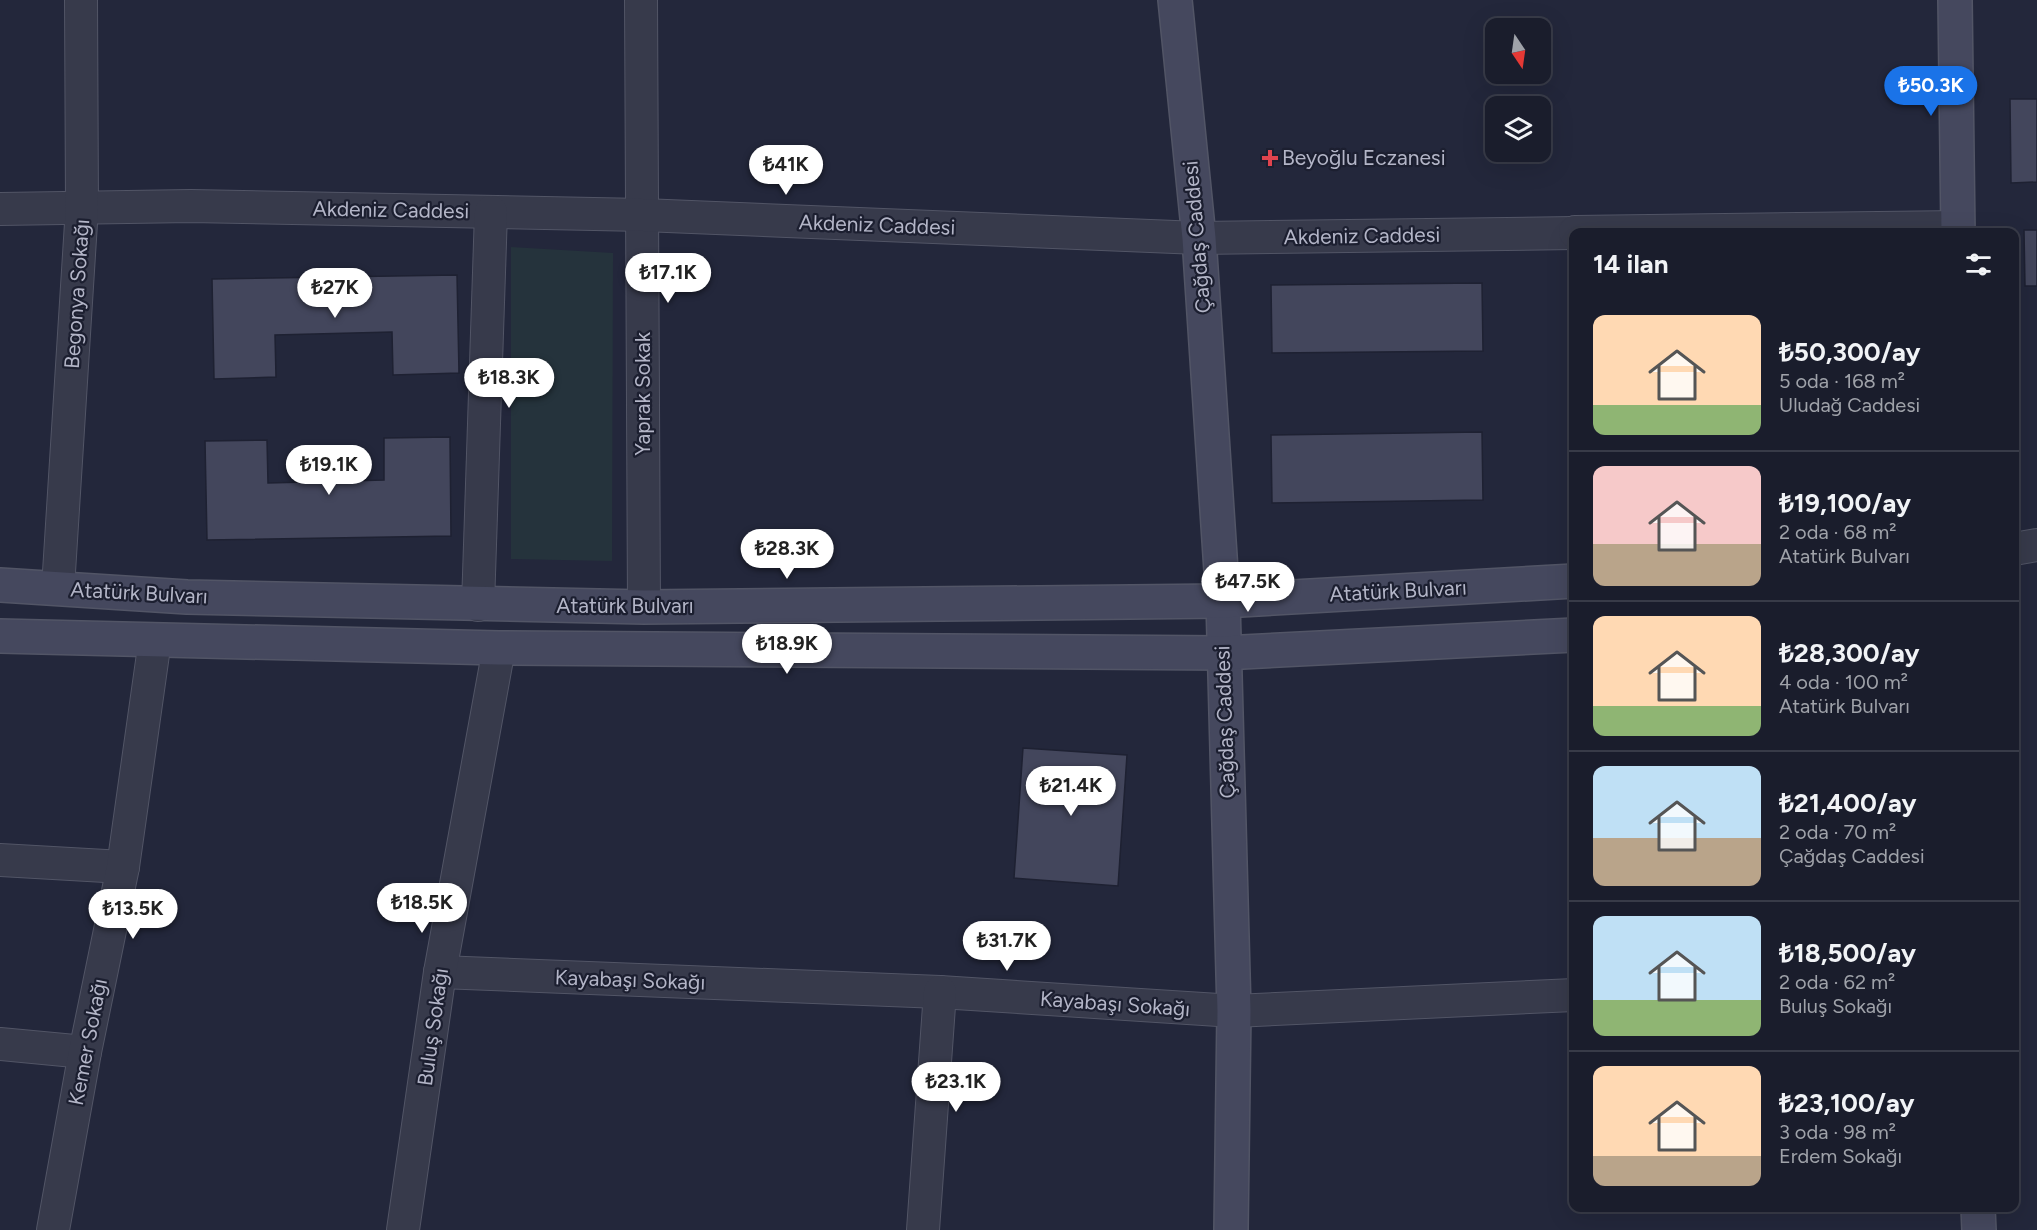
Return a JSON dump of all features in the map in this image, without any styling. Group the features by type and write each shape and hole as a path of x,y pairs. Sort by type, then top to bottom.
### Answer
{"street":[{"name":"Begonya Sokağı","path":"58,588 82,207 81,0"},
{"name":"Yaprak Sokak","path":"641,0 644,607"},
{"name":"Çağdaş Caddesi","path":"1175,0 1199,238 1222,601 1234,1011 1231,1230"},
{"path":"1955,0 1958,228"},
{"name":"Akdeniz Caddesi","path":"0,208 191,206 643,215 1199,238 1569,232"},
{"path":"478,605 491,212"},
{"path":"2019,548 2037,545"},
{"name":"Atatürk Bulvarı","path":"0,585 187,597 644,607 1222,601 1569,580"},
{"path":"0,636 499,648 1223,653 1569,635"},
{"name":"Kemer Sokağı","path":"53,1230 85,1052 123,867 155,640"},
{"name":"Buluş Sokağı","path":"403,1230 440,972 499,648"},
{"path":"0,860 123,867"},
{"name":"Kayabaşı Sokağı","path":"440,972 940,992 1234,1011 1569,995"},
{"path":"923,1230 940,992"},
{"path":"0,1044 85,1052"},
{"path":"1978,1212 1979,1230"}],"shaded area":[{"path":"511,247 613,253 612,561 511,559"}],"building":[{"path":"2010,99 2037,99 2037,182 2011,183"},
{"path":"2024,230 2037,230 2037,286 2025,286"},
{"path":"457,275 459,373 393,375 392,332 275,335 276,377 214,379 212,279"},
{"path":"1482,283 1483,351 1272,353 1271,285"},
{"path":"1482,432 1483,500 1272,503 1271,435"},
{"path":"450,437 451,536 207,540 205,441 267,440 268,483 384,480 384,438"},
{"path":"1023,748 1127,755 1118,886 1014,878"}],"place":[{"name":"Beyoğlu Eczanesi","path":"1270,158"}]}
